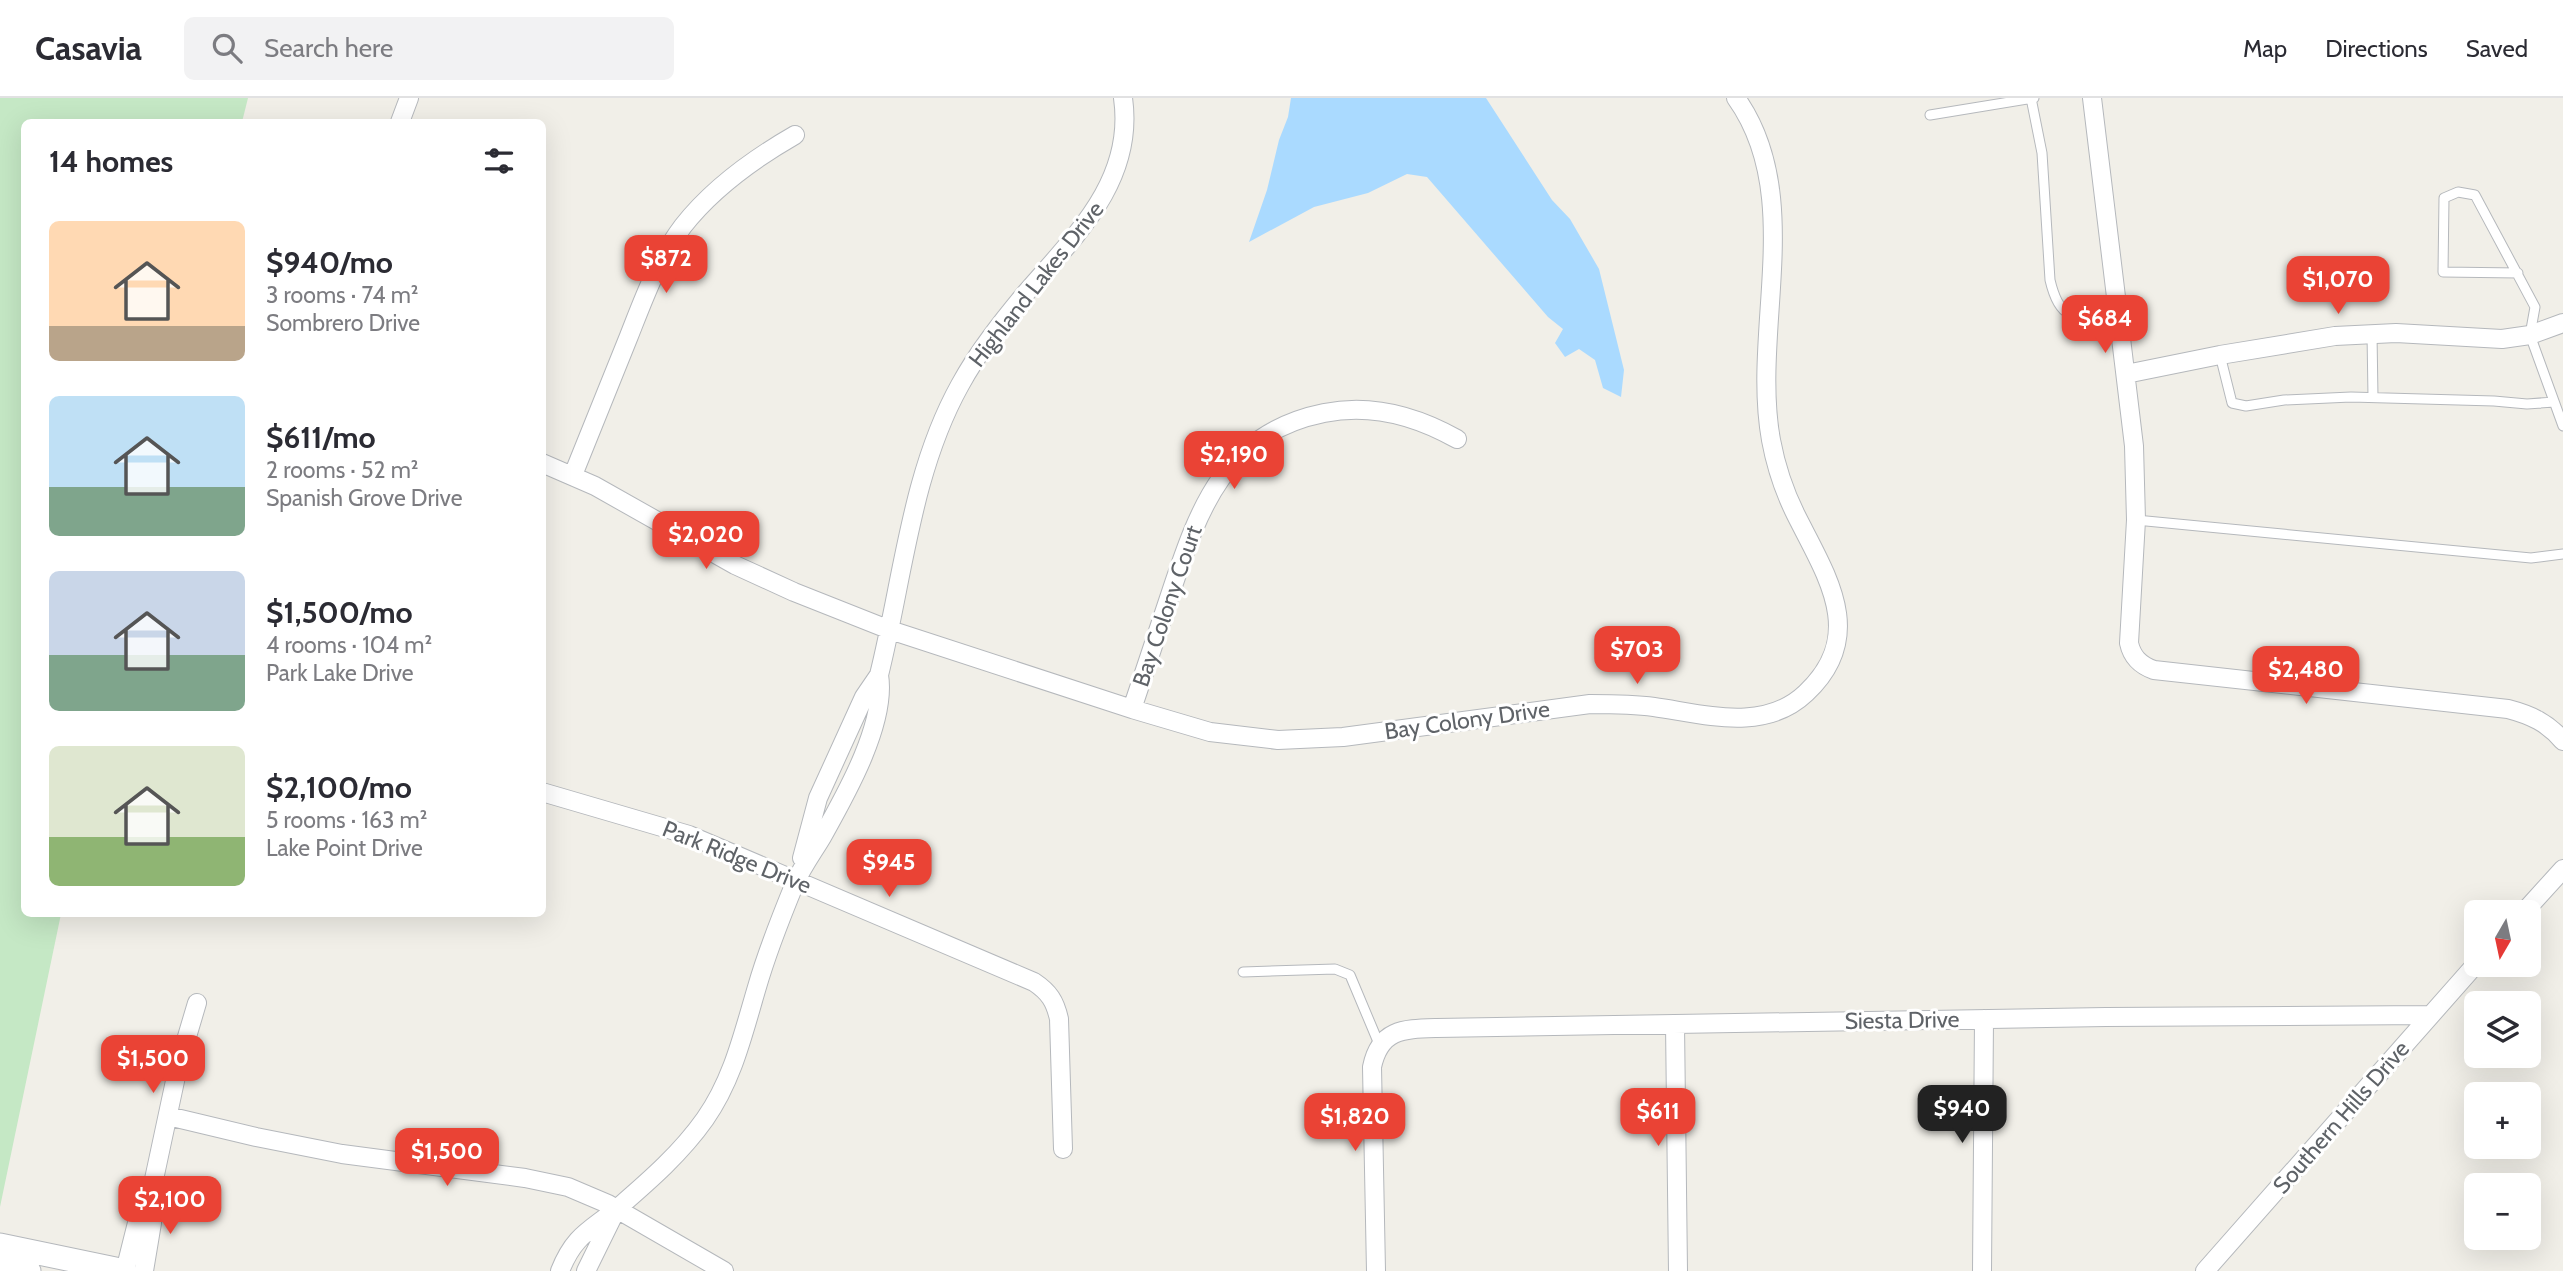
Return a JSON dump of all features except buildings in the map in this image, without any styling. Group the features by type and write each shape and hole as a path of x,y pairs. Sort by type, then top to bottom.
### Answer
{"street":[{"path":"401,119 409,98"},
{"name":"Highland Lakes Drive","path":"560,1271 581,1236 617,1209 674,1157 705,1119 718,1098 738,1053 758,985 796,880 815,808 864,697 879,676 918,495 946,412 973,362 989,339 1075,237 1103,199 1121,154 1125,129 1123,98"},
{"name":"Bay Colony Drive","path":"890,630 1132,709 1199,729 1244,737 1311,740 1364,735 1590,704 1641,705 1734,719 1760,717 1784,709 1805,694 1821,676 1832,654 1838,631 1837,608 1831,585 1796,515 1775,463 1768,407 1771,200 1762,150 1736,98"},
{"path":"2092,98 2134,456 2136,520 2130,615 2131,651 2139,663 2154,670 2501,707 2535,717 2563,741"},
{"path":"573,475 653,276 670,244 685,224 720,190 769,150 795,135"},
{"path":"2126,374 2302,340 2396,333 2480,340 2502,339 2530,335 2563,323"},
{"name":"Bay Colony Court","path":"1132,709 1196,522 1220,478 1253,445 1311,415 1352,409 1382,411 1410,417 1457,439"},
{"path":"546,465 624,501 735,565 890,630"},
{"name":"Highland Lakes Drive","path":"796,880 840,805 858,764 879,709 882,692 879,676"},
{"path":"837,755 858,764"},
{"name":"Park Ridge Drive","path":"546,793 677,831 1034,982 1047,991 1055,1003 1059,1019 1063,1149"},
{"path":"2535,900 2563,869"},
{"name":"Southern Hills Drive","path":"2205,1271 2464,977"},
{"path":"144,1271 152,1223 150,1198 178,1067 197,1003"},
{"name":"Siesta Drive","path":"1379,1044 1392,1034 1417,1028 2430,1015"},
{"path":"1982,1271 1984,1019"},
{"path":"1675,1024 1678,1271"},
{"path":"1376,1271 1371,1087 1372,1067 1379,1044"},
{"path":"168,1115 256,1137 342,1154 549,1182 575,1189 617,1209 724,1271"},
{"path":"0,1245 125,1271 138,1219 150,1198"},
{"name":"Highland Lakes Drive","path":"586,1271 617,1209"},
{"path":"0,1265 29,1271"}],"lane":[{"path":"1930,115 2032,98 2042,153 2050,280 2054,300 2063,313 2077,316 2119,311"},
{"path":"2518,273 2443,272 2444,198 2458,192 2475,195 2518,273 2535,307 2530,335 2563,426"},
{"path":"2372,334 2373,397"},
{"path":"2220,355 2232,403 2246,406 2284,401 2373,397 2527,404 2554,402"},
{"path":"2136,520 2531,558 2563,554"},
{"path":"1243,972 1344,971 1350,975 1379,1044"}],"green space":[{"path":"0,98 248,98 243,119 21,119 21,917 60,917 0,1207"}],"water":[{"path":"1291,98 1486,98 1552,200 1570,219 1599,269 1624,370 1621,397 1603,388 1595,360 1579,349 1565,357 1555,343 1563,329 1548,317 1427,177 1407,174 1368,193 1314,207 1249,242 1267,190"}]}
